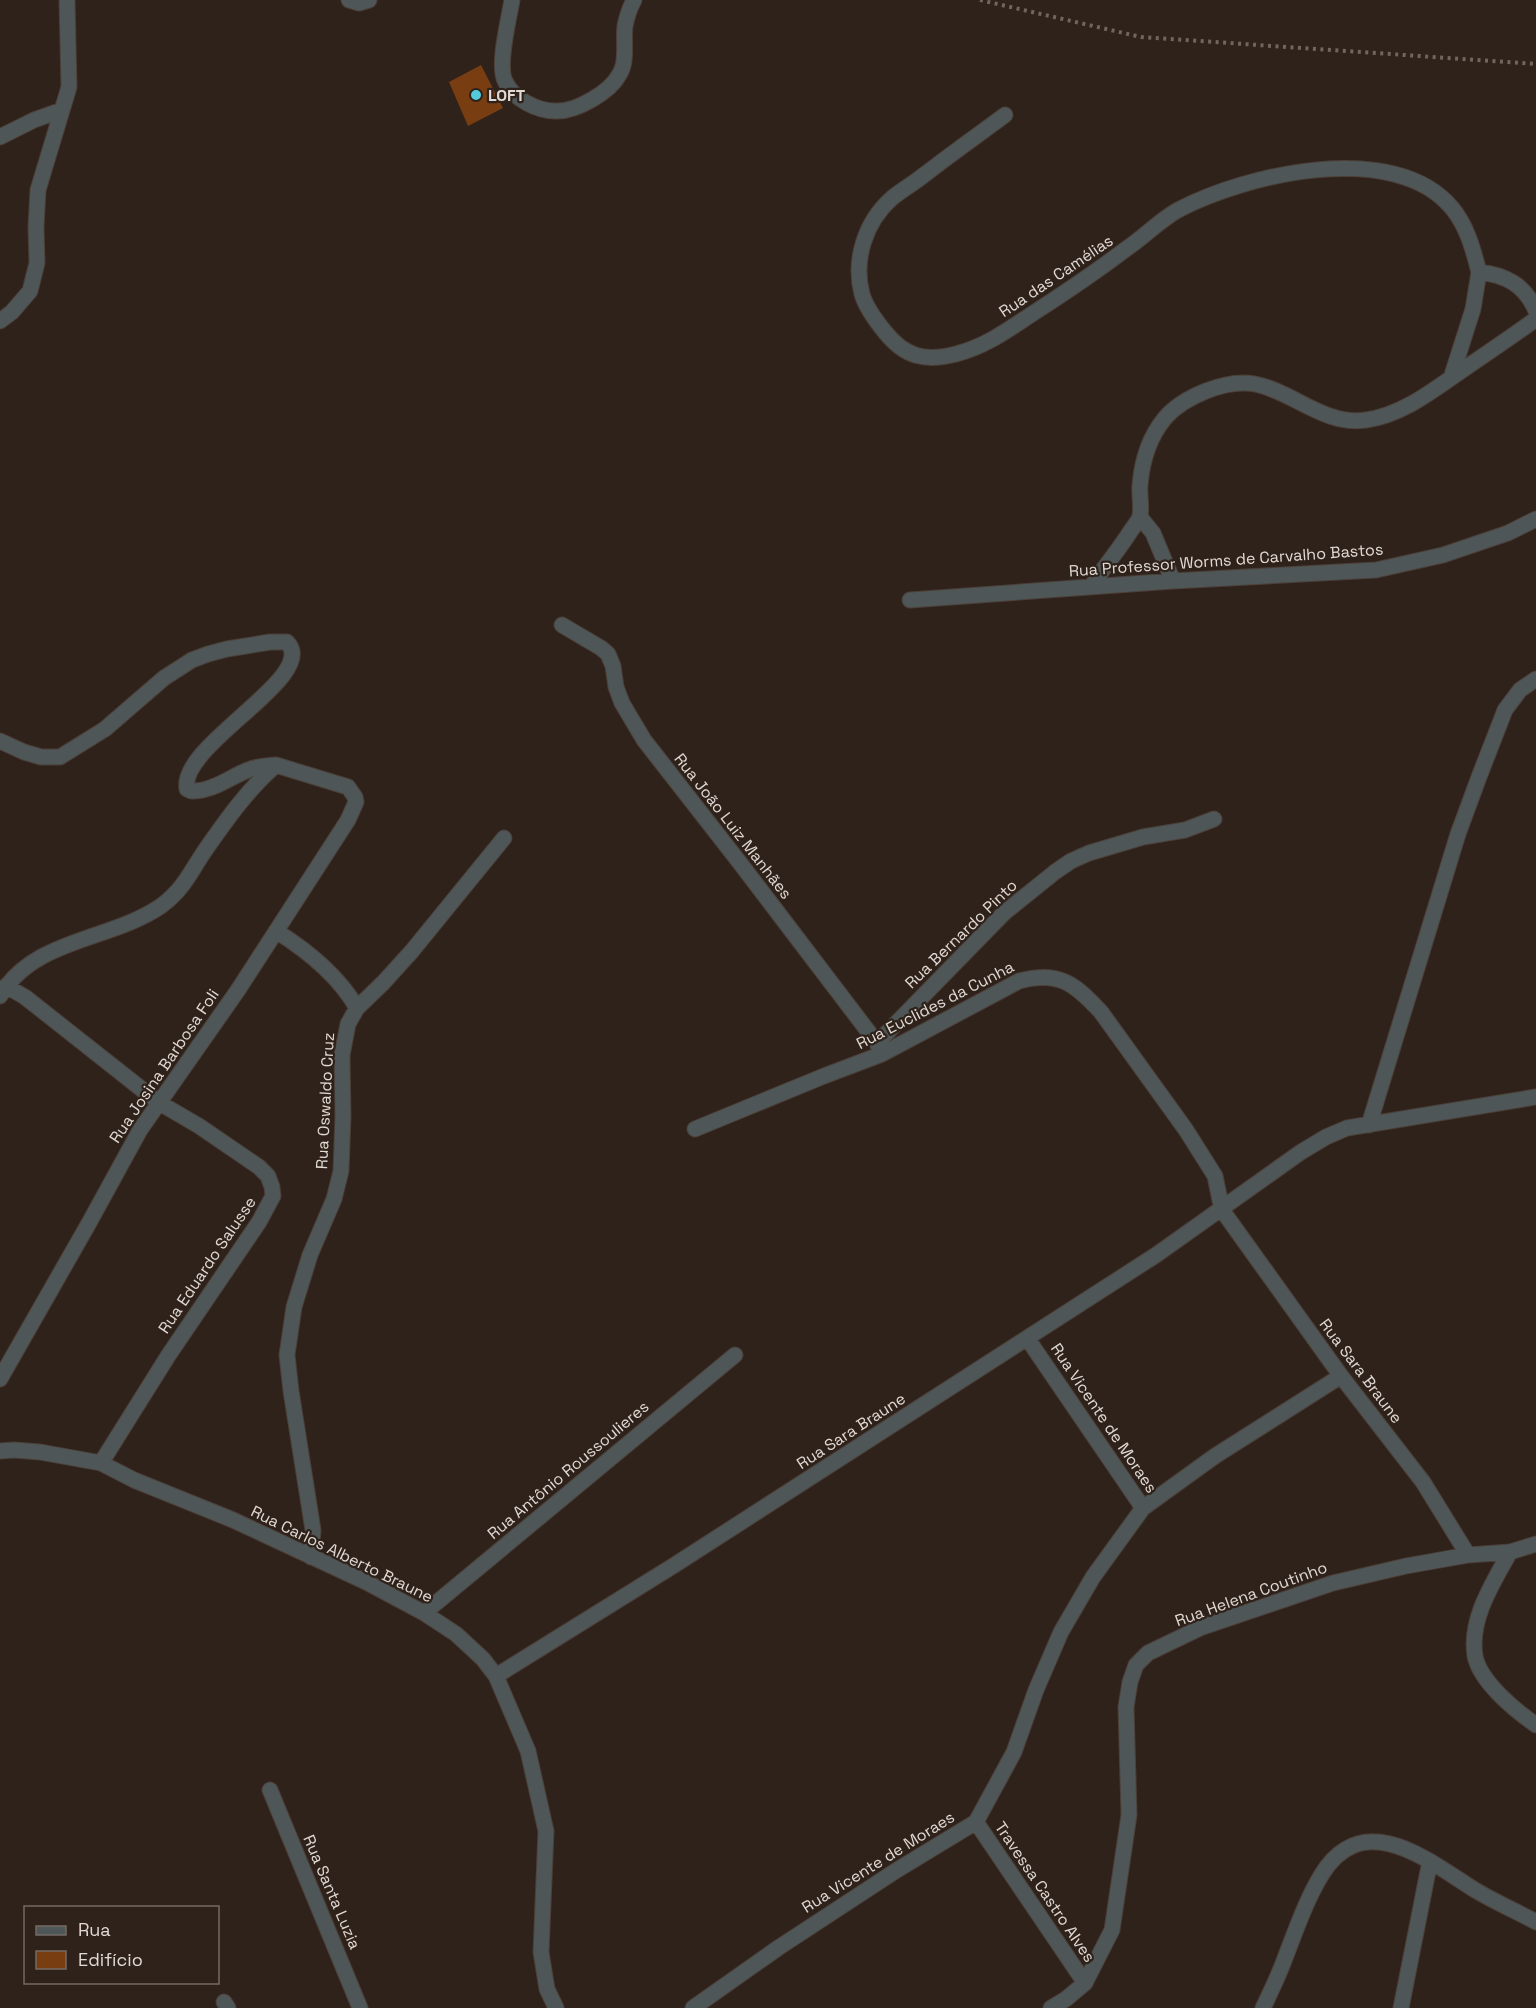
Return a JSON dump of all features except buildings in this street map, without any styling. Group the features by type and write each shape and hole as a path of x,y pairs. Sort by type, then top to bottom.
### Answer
{"street":[{"path":"0,321 12,312 30,291 37,263 38,190 69,87 67,0"},
{"path":"349,0 359,3 369,0"},
{"path":"512,0 502,67 504,80 513,95 544,110 559,112 600,95 612,86 621,74 626,20 634,0"},
{"path":"0,136 62,110"},
{"name":"Rua das Camélias","path":"1005,116 891,199 873,219 866,234 858,276 863,296 884,331 907,353 929,358 956,354 997,338 1077,285 1176,211 1215,193 1260,179 1314,169 1355,169 1391,172 1414,179 1435,192 1451,206 1462,223 1473,249 1479,272 1473,309 1451,378"},
{"path":"1479,272 1509,279 1523,290 1536,311"},
{"path":"1091,587 1140,517 1140,485 1145,455 1156,431 1166,417 1193,396 1217,387 1237,383 1254,384 1275,391 1317,412 1343,420 1365,420 1403,409 1536,319"},
{"path":"1140,517 1153,533 1173,581"},
{"name":"Rua Professor Worms de Carvalho Bastos","path":"910,600 1173,581 1376,570 1443,555 1508,533 1536,519"},
{"name":"Rua João Luiz Manhães","path":"562,625 608,654 622,704 644,740 740,862 880,1049"},
{"path":"0,741 41,757 60,757 105,729 164,678 192,660 227,649 279,641 286,642 293,650 292,661 270,690 205,749 192,767 186,786 191,791 202,790 247,770 276,765"},
{"path":"1369,1125 1458,834 1479,777 1505,710 1520,690 1536,679"},
{"path":"3,991 21,970 37,959 58,948 137,919 159,907 186,883 204,852 253,787 276,765"},
{"name":"Rua Josina Barbosa Foli","path":"0,1378 123,1159 158,1102 238,990 354,807 356,802 352,792 341,784 276,765"},
{"name":"Rua Bernardo Pinto","path":"880,1049 1004,913 1055,872 1071,861 1089,854 1143,837 1185,830 1214,819"},
{"name":"Rua Oswaldo Cruz","path":"311,1557 313,1530 287,1355 294,1307 310,1255 334,1199 341,1172 342,1055 348,1024 357,1008 412,951 504,838"},
{"path":"276,931 302,947 320,964 348,993 357,1008"},
{"name":"Rua Euclides da Cunha","path":"695,1129 824,1076 1019,981 1036,976 1050,976 1069,983 1101,1012 1186,1130 1215,1176 1221,1210"},
{"name":"Rua Eduardo Salusse","path":"3,991 25,997 158,1102 199,1126 258,1167 268,1176 273,1196 259,1222 168,1356 101,1463"},
{"name":"Rua Sara Braune","path":"496,1676 673,1566 1156,1255 1301,1152 1326,1137 1347,1128 1536,1097"},
{"name":"Rua Sara Braune","path":"1221,1210 1341,1376 1423,1482 1468,1555"},
{"name":"Rua Vicente de Moraes","path":"693,2008 887,1876 976,1822 1014,1752 1036,1690 1061,1632 1093,1577 1143,1508 1028,1338"},
{"name":"Rua Antônio Roussoulieres","path":"424,1613 735,1355"},
{"path":"1143,1508 1215,1456 1341,1376"},
{"name":"Rua Carlos Alberto Braune","path":"0,1451 40,1452 101,1463 134,1480 233,1520 366,1582 424,1613 456,1634 483,1659 496,1676 528,1751 546,1831 542,1952 547,1989 556,2008"},
{"name":"Rua Helena Coutinho","path":"1051,2008 1085,1983 1112,1930 1129,1815 1126,1707 1130,1682 1136,1665 1148,1653 1200,1628 1334,1583 1406,1566 1468,1555 1510,1552 1536,1544"},
{"path":"1510,1552 1485,1598 1475,1630 1475,1658 1487,1682 1524,1717 1536,1725"},
{"name":"Rua Santa Luzia","path":"270,1790 360,2008"},
{"name":"Travessa Castro Alves","path":"976,1822 1085,1983"},
{"path":"1263,2008 1303,1912 1323,1873 1340,1854 1356,1845 1375,1841 1396,1844 1430,1861 1478,1892 1536,1922"},
{"path":"1401,2008 1430,1861"}],"path":[{"path":"980,0 1141,37 1536,64"}],"place":[{"name":"LOFT","path":"476,95"}]}
